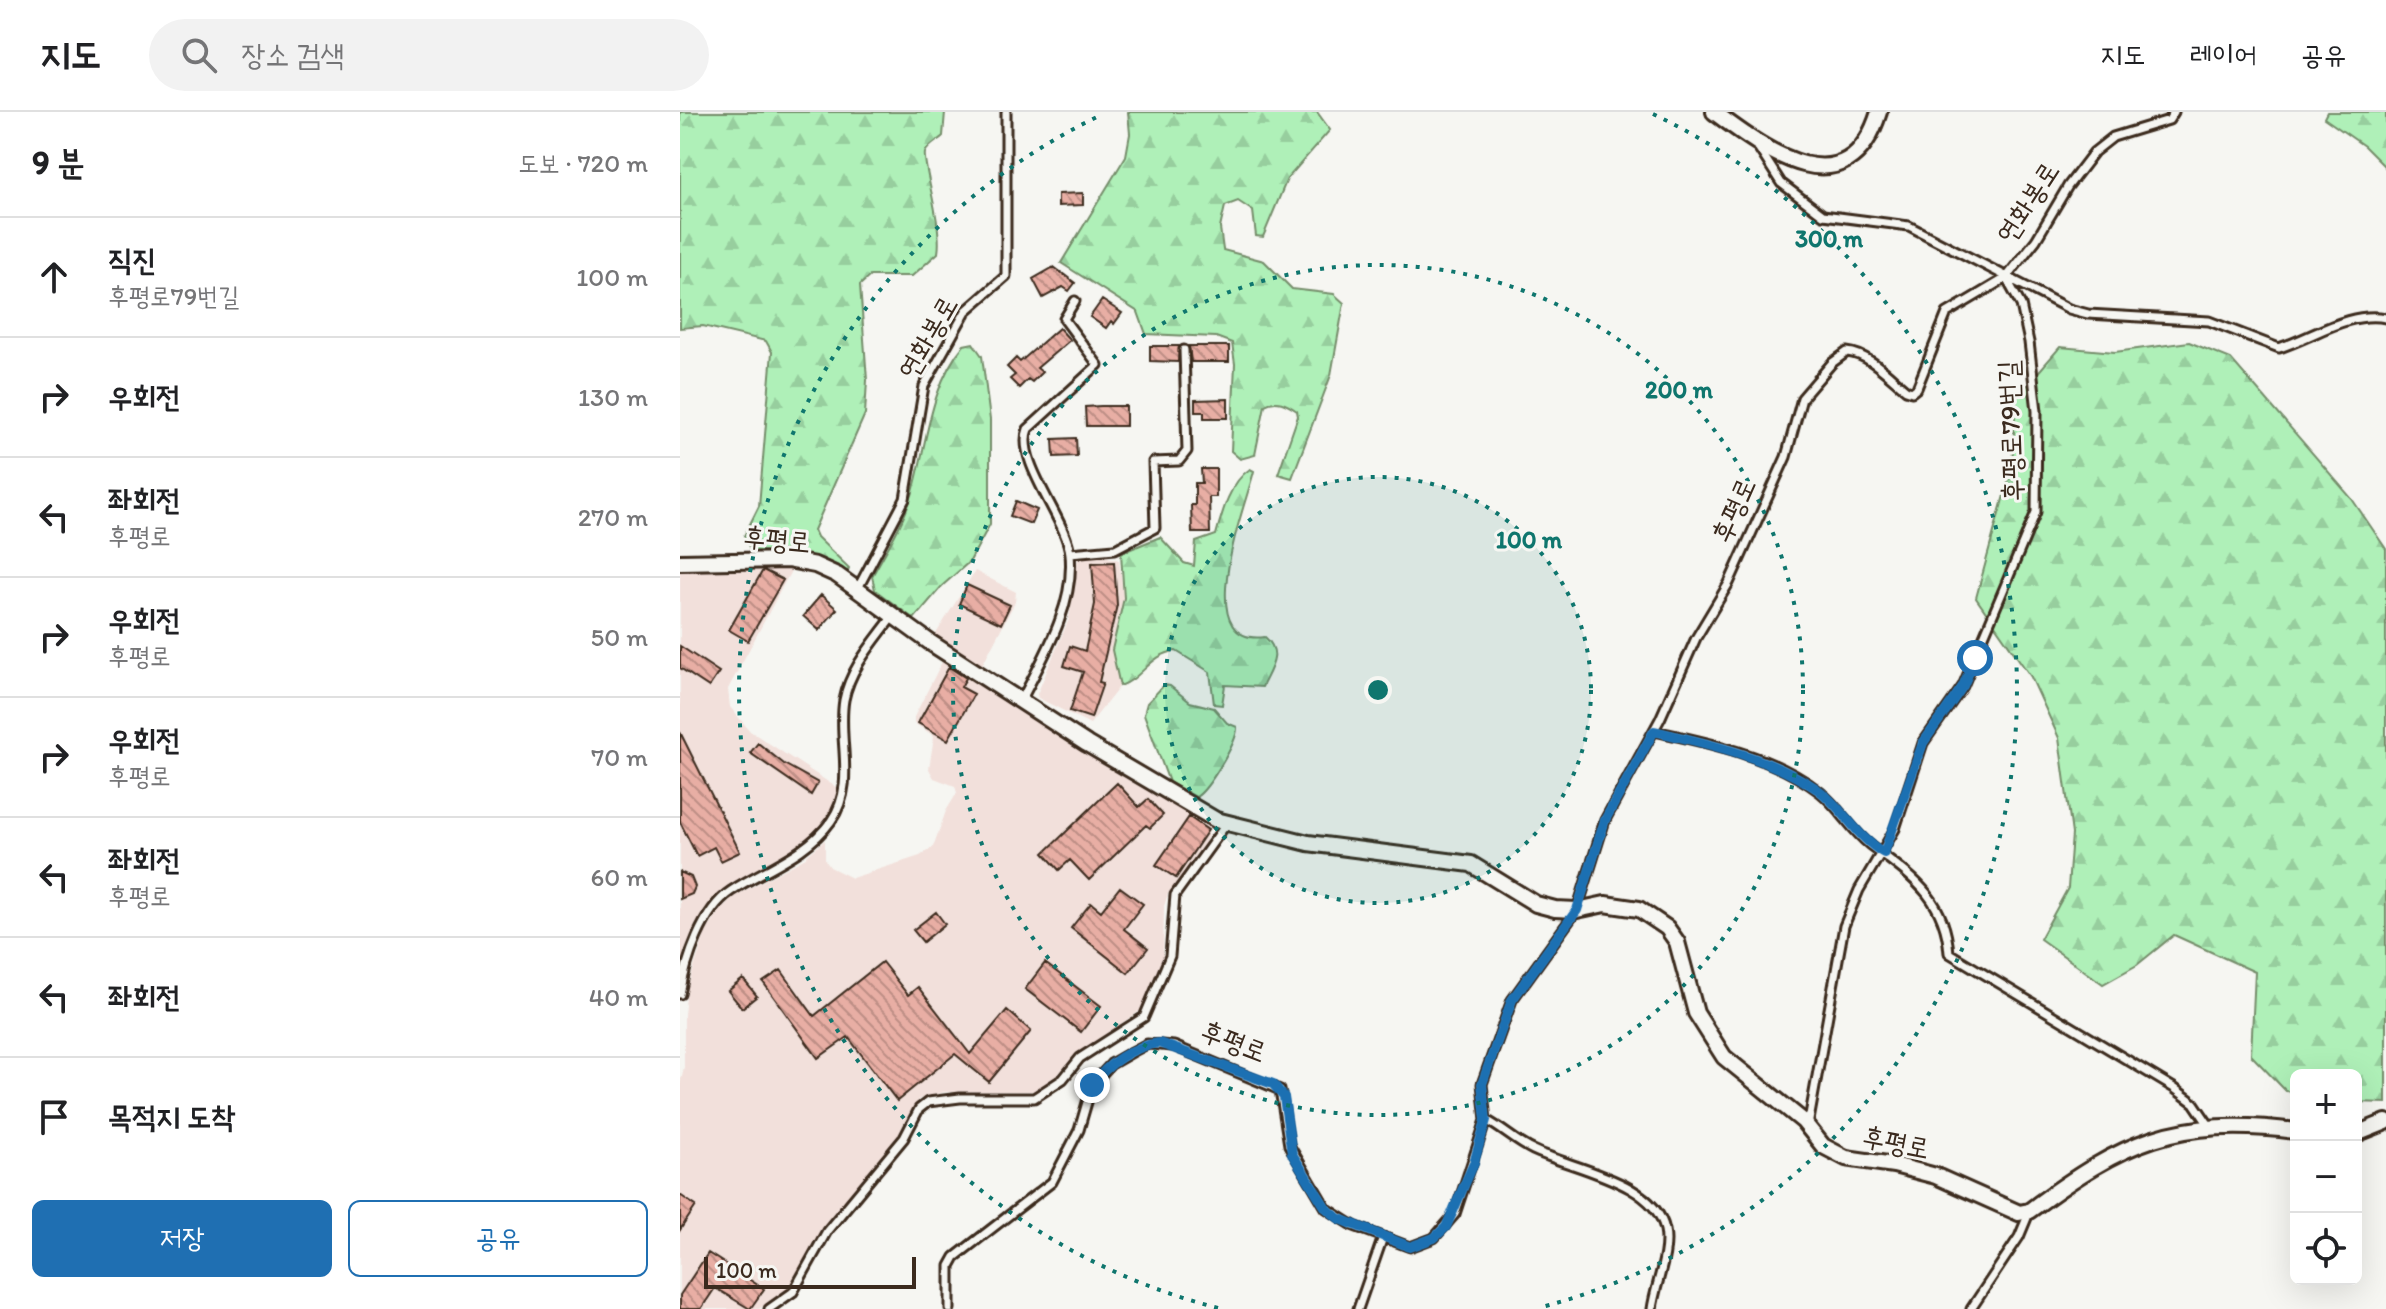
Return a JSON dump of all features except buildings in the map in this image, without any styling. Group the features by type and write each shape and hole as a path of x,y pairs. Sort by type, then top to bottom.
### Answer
{"street":[{"path":"1714,112 1755,141 1799,165 1828,166 1847,157 1864,142 1879,112"},
{"name":"후평로","path":"680,562 788,560 815,565 858,588 893,615 1140,778 1227,823 1308,843 1394,856 1451,859 1494,876 1536,904 1577,910 1605,904 1639,909 1667,928 1677,942 1696,1013 1724,1057 1808,1127 1823,1146 1846,1158 1925,1173 2006,1209 2029,1211"},
{"path":"2362,1132 2386,1122"},
{"path":"2029,1211 2089,1167 2173,1131 2211,1128 2290,1131"}],"lane":[{"name":"연화봉로","path":"858,588 905,499 924,386 966,311 1006,276 1006,112"},
{"name":"연화봉로","path":"2006,278 2036,240 2068,186 2094,152 2113,137 2169,120 2174,112"},
{"path":"1755,141 1781,183 1823,215 1909,226 2045,299 2088,314 2209,321 2270,346 2287,345 2334,325 2373,316 2386,318"},
{"name":"후평로","path":"950,1309 950,1266 955,1257 1052,1182 1071,1150 1092,1085 1100,1074 1147,1044 1174,1046 1280,1090 1289,1145 1326,1208 1338,1218 1410,1247 1434,1238 1446,1227 1463,1196 1486,1120 1482,1084 1512,1000 1577,910 1605,820 1654,731 1696,638 1729,583 1786,457 1802,398 1811,385 1847,352 1858,353 1912,392 1917,388 1947,313 2006,278"},
{"name":"후평로79번길","path":"1808,1127 1844,926 1859,890 1884,853 1923,743 1963,686 2036,512 2037,411 2029,342 2021,305 2006,278"},
{"path":"1022,699 1056,627 1068,586 1070,553 1066,536 1038,481 1024,438 1028,429 1098,365 1064,319 1075,301"},
{"path":"1070,553 1115,549 1155,528 1153,462 1179,461 1187,451 1184,350"},
{"path":"680,994 704,922 715,906 729,892 795,854 831,821 842,799 845,776 843,720 848,686 865,654 893,615"},
{"path":"1654,731 1750,756 1818,790 1869,844 1884,853 1934,902 1945,919 1949,953 2174,1088 2194,1103 2211,1128"},
{"path":"769,1309 793,1292 827,1231 904,1138 919,1109 928,1102 960,1098 1034,1098 1063,1079 1080,1058 1144,1017 1170,956 1175,895 1227,823"},
{"path":"1486,1120 1524,1146 1625,1184 1645,1196 1661,1219 1666,1236 1652,1309"},
{"path":"1971,1309 2019,1237 2029,1211"},
{"path":"1358,1309 1383,1237"}],"shaded area":[{"path":"1098,554 1119,560 1124,598 1113,657 1120,686 1090,724 1038,698 1037,694 1069,619 1078,559"},
{"path":"792,569 728,689 730,707 750,731 839,789 829,818 817,832 798,847 736,881 709,906 701,918 680,978 680,570"},
{"path":"975,571 1016,592 1015,602 981,667 934,637"},
{"path":"944,658 1097,759 1200,818 1210,829 1204,846 1168,894 1164,906 1163,956 1144,1008 1084,1049 1056,1076 1034,1091 944,1092 919,1099 896,1139 823,1228 789,1288 759,1309 680,1309 680,1084 684,1067 684,1014 687,989 705,934 720,910 733,897 802,860 825,840 825,860 830,867 852,878 920,856 933,847 946,811 957,793 955,786 934,778 929,769 934,736 914,723 914,717"}],"green space":[{"path":"680,112 945,112 943,136 925,153 938,227 938,253 912,276 870,276 860,285 867,380 865,414 814,530 817,537 849,568 847,573 796,552 751,551 744,536 759,506 772,352 766,341 703,326 680,328"},
{"path":"1128,112 1317,112 1330,130 1287,179 1263,237 1256,236 1253,211 1238,201 1225,206 1220,228 1223,250 1264,261 1292,289 1334,294 1344,303 1331,375 1292,478 1278,474 1298,416 1297,411 1285,404 1273,402 1265,405 1255,455 1240,459 1231,451 1235,364 1232,343 1216,337 1146,334 1138,312 1061,263 1126,156 1130,134"},
{"path":"2327,112 2386,112 2386,168 2364,146 2324,118"},
{"path":"2189,342 2231,359 2352,499 2386,549 2386,1103 2362,1102 2362,1069 2290,1069 2290,1091 2286,1091 2251,1055 2255,972 2174,935 2137,965 2103,984 2040,939 2068,888 2072,834 2059,738 2031,677 1976,598 2012,466 2016,398 2060,347 2115,352"},
{"path":"973,343 982,356 990,420 990,524 970,561 942,586 914,619 875,590 872,576 909,503 931,415 944,378 964,345"},
{"path":"1250,469 1254,471 1234,540 1226,597 1230,620 1242,634 1265,637 1273,649 1274,661 1262,687 1225,685 1222,705 1214,704 1210,672 1176,651 1153,661 1135,678 1120,686 1112,650 1124,598 1121,553 1160,537 1184,563 1194,566 1196,542 1216,535 1232,490"},
{"path":"1164,685 1170,686 1190,702 1214,708 1227,723 1237,727 1233,743 1221,765 1196,797 1169,782 1144,714 1147,703"}],"route":[{"path":"1092,1085 1111,1064 1147,1044 1159,1043 1273,1084 1284,1097 1286,1130 1292,1154 1310,1177 1326,1208 1354,1226 1410,1247 1424,1244 1446,1227 1463,1196 1486,1120 1482,1084 1512,1000 1577,910 1605,820 1654,731 1750,756 1793,776 1818,790 1869,844 1884,853 1923,743 1963,686 1975,658"}]}
